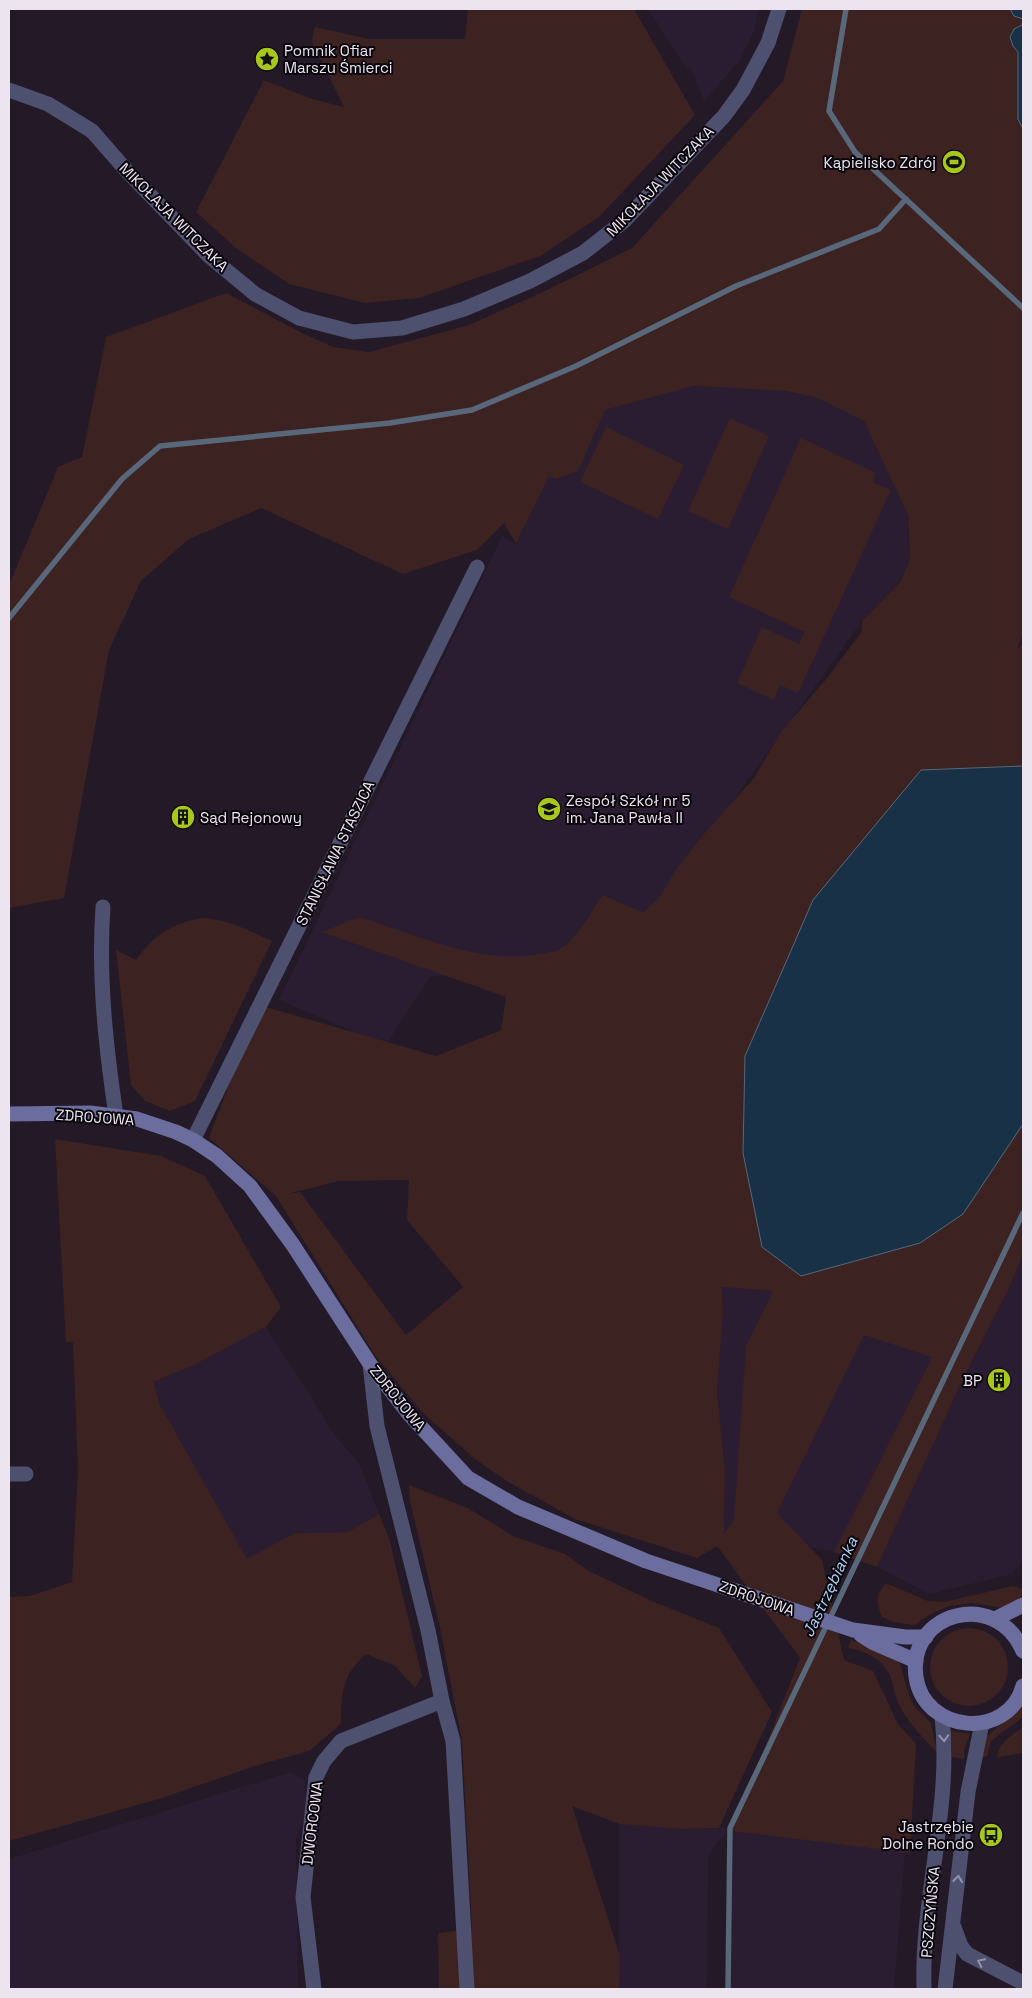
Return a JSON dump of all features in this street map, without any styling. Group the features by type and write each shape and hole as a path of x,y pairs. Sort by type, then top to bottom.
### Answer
{"main road":[{"name":"ZDROJOWA","path":"9,1114 90,1113 136,1119 176,1132 193,1140 217,1156 250,1186 293,1245 370,1364 409,1414 468,1478 518,1507 646,1561 853,1630 905,1637 926,1637"},
{"path":"996,1619 1023,1605"},
{"path":"1023,1650 1007,1627 996,1619 981,1614 965,1614 950,1618 937,1625 926,1637 916,1661 916,1677 921,1692 930,1706 942,1716 954,1722 982,1723 994,1719 1006,1712 1015,1702 1023,1686"},
{"name":"ZDROJOWA","path":"853,1630 872,1642 916,1661"}],"street":[{"name":"MIKOŁAJA WITCZAKA","path":"9,90 48,104 92,132 209,256 255,294 299,318 353,332 402,328 464,308 530,281 583,253 624,221 724,116 744,90 768,43 779,9"},
{"name":"STANISŁAWA STASZICA","path":"193,1140 477,567"},
{"path":"103,907 100,943 104,1022 116,1116"},
{"path":"370,1364 377,1426 428,1630 442,1701 453,1741 467,1989"},
{"path":"9,1474 26,1474"},
{"name":"DWORCOWA","path":"314,1989 303,1897 316,1777 324,1761 341,1742 442,1701"},
{"name":"PSZCZYŃSKA","path":"924,1989 927,1934 945,1761 942,1716"},
{"name":"PSZCZYŃSKA","path":"950,1988 954,1927 968,1792 982,1723"},
{"path":"954,1927 961,1946 967,1954 1023,1983"},
{"path":"927,1934 940,1975 950,1988"}],"shaded area":[{"path":"468,9 634,9 695,115 600,216 540,256 419,298 365,303 289,284 237,249 196,212 264,80 312,99 344,107 312,42 315,27 369,39 465,39"},
{"path":"648,9 759,9 754,31 740,60 704,101 691,69 686,67"},
{"path":"802,9 1023,9 1023,635 1017,649 1023,643 1023,1254 1011,1284 962,1381 877,1567 834,1552 932,1357 864,1335 777,1513 822,1560 844,1660 873,1671 898,1724 916,1744 910,1853 732,1831 800,1658 717,1546 697,1558 575,1519 508,1482 475,1459 424,1414 376,1357 276,1196 209,1138 259,1005 436,1056 501,1030 506,997 322,932 359,917 423,939 467,951 489,955 534,955 556,950 569,943 603,895 643,913 660,897 677,868 704,834 754,778 781,732 827,678 862,631 862,621 901,581 910,559 908,515 864,421 818,398 786,391 693,386 605,410 578,471 556,479 549,476 516,544 504,523 477,550 403,574 261,508 189,539 141,581 109,650 64,898 9,908 9,585 58,467 82,457 106,337 226,293 333,347 369,352 469,325 547,290 632,248 783,81","holes":["409,1180 407,1220 463,1287 406,1335 300,1192 287,1194 339,1181","722,1287 773,1291 746,1346 734,1520 724,1534 725,1469 717,1392 723,1314"]},
{"name":"Zespół Szkół nr 5 im. Jana Pawła II","path":"692,386 786,391 818,398 864,421 907,512 910,559 900,582 862,621 629,946 430,977 386,1045 279,1000 502,536 516,544 549,476 604,410"},
{"path":"730,418 769,436 728,529 688,511"},
{"path":"606,427 684,465 658,519 580,482"},
{"path":"801,438 876,473 873,482 891,490 798,693 780,685 774,700 737,683 762,627 799,644 805,632 729,597"},
{"path":"203,918 230,923 272,941 195,1101 170,1111 145,1101 131,1085 116,950 136,960 150,943 165,931 173,926"},
{"path":"55,1139 161,1156 205,1176 281,1307 266,1327 194,1365 154,1382 159,1403 247,1559 294,1533 348,1532 379,1514 389,1538 422,1676 415,1688 395,1666 366,1654 352,1670 344,1686 341,1724 309,1751 255,1766 159,1799 9,1841 9,1597 30,1596 72,1582 78,1470 73,1342 66,1342"},
{"path":"1023,1254 1023,1561 1012,1574 930,1594 877,1567 962,1381 1011,1284"},
{"path":"722,1287 959,1304 834,1552 799,1545 723,1542 725,1469 717,1392 723,1314"},
{"path":"266,1327 337,1438 359,1463 379,1514 348,1532 294,1533 247,1560 159,1403 154,1382 194,1365"},
{"path":"409,1485 468,1508 515,1537 565,1554 589,1571 652,1601 719,1628 772,1712 719,1828 680,1829 619,1824 572,1806 620,1956 619,1989 439,1989 438,1933 472,1929 462,1741 439,1623 410,1501"},
{"path":"886,1583 928,1601 944,1602 1013,1586 1023,1589 1023,1594 1018,1600 1003,1608 971,1603 949,1606 929,1615 914,1625 893,1622 882,1617 878,1595"},
{"path":"969,1628 984,1631 997,1639 1005,1652 1008,1667 1005,1682 997,1695 984,1703 969,1706 954,1703 941,1695 933,1682 930,1667 933,1652 941,1639 954,1631"},
{"path":"851,1640 893,1655 900,1664 909,1695 915,1707 931,1723 937,1752 909,1721 900,1707 891,1678 884,1665 868,1654 848,1648"},
{"path":"1023,1699 1023,1717 991,1741 987,1756 980,1759 986,1737 1017,1711"},
{"path":"1023,1727 1023,1753 997,1757 1003,1743"},
{"path":"951,1731 970,1734 964,1749 964,1759 952,1757"},
{"path":"291,1772 304,1780 309,1807 296,1838 298,1989 9,1989 9,1859"},
{"path":"619,1824 680,1829 730,1828 732,1831 905,1852 894,1989 730,1989 730,1829 708,1854 707,1989 619,1989"}],"water":[{"path":"1010,9 1023,9 1023,19 1014,16"},
{"path":"1023,19 1023,129 1018,119 1018,52 1013,46 1010,37 1014,29 1022,25"},
{"path":"1023,766 1023,1124 963,1214 920,1243 801,1276 762,1247 743,1153 745,1056 813,900 921,770"}],"waterway":[{"path":"846,9 829,111 855,152 1023,308"},
{"path":"9,618 122,479 160,446 390,423 472,410 576,366 736,286 879,229 906,199"},
{"name":"Jastrzębianka","path":"728,1989 730,1828 1023,1213"}],"place":[{"name":"Pomnik Ofiar Marszu Śmierci","path":"267,59"},
{"name":"Kąpielisko Zdrój","path":"954,162"},
{"name":"Zespół Szkół nr 5 im. Jana Pawła II","path":"549,809"},
{"name":"Sąd Rejonowy","path":"183,817"},
{"name":"BP","path":"999,1380"},
{"name":"Jastrzębie Dolne Rondo","path":"991,1835"}]}
